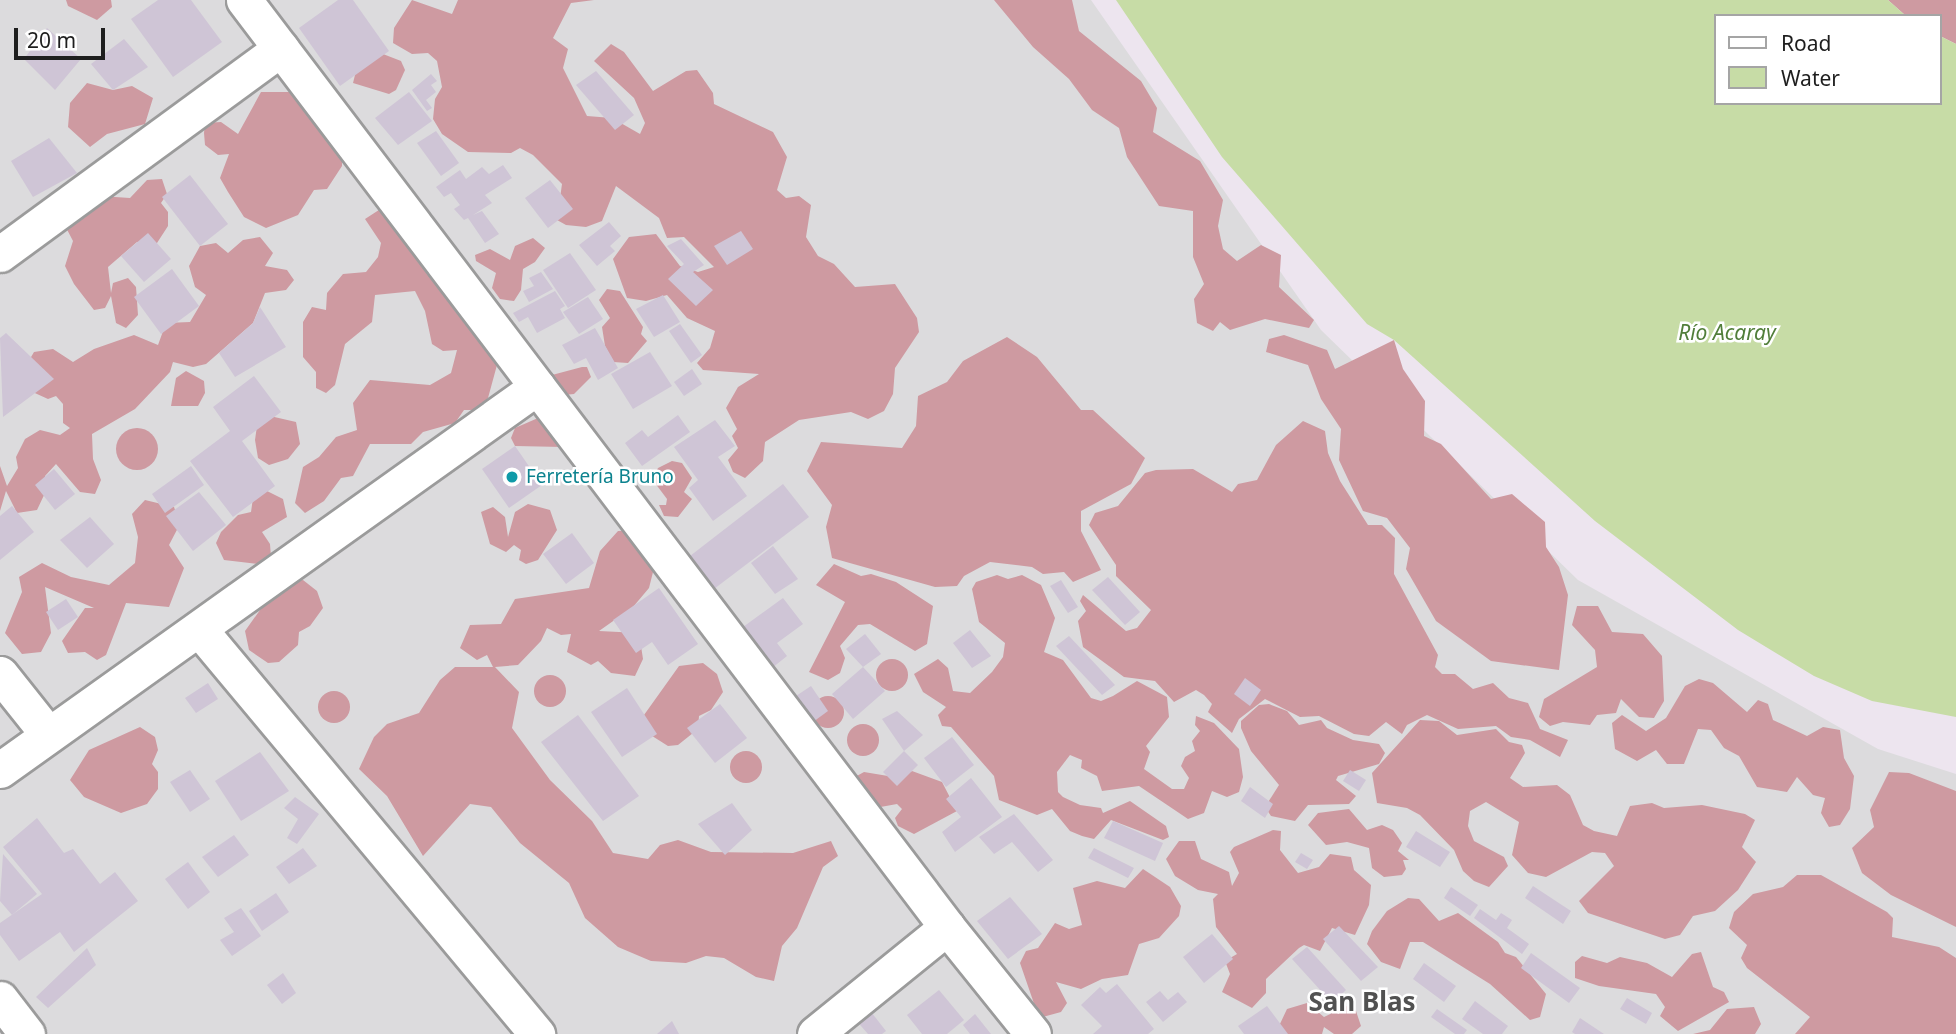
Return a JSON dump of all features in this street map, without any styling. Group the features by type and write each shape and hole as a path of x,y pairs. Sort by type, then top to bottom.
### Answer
{"street":[{"path":"244,0 947,927 1034,1034"},
{"path":"0,254 281,48"},
{"path":"0,770 47,733 199,629 537,387"},
{"path":"199,629 537,1034"},
{"path":"0,674 47,733"},
{"path":"815,1034 947,927"},
{"path":"0,999 27,1034"}],"shaded area":[{"path":"0,0 1091,0 1321,330 1578,580 1878,749 1956,774 1956,1034 0,1034"},
{"path":"66,0 111,0 112,7 97,20 68,6"},
{"path":"412,0 452,14 458,0 594,0 571,3 553,38 568,49 563,68 587,116 612,118 640,134 645,123 634,98 594,61 611,44 624,52 653,91 686,71 697,70 713,93 714,104 773,132 787,157 777,190 786,198 799,196 811,205 806,237 818,256 834,264 855,287 895,284 917,318 919,332 895,368 893,394 884,411 868,419 851,412 799,420 765,442 763,461 745,478 733,472 728,460 738,448 732,436 737,429 726,408 738,387 759,374 703,370 697,363 710,348 715,331 687,318 667,295 646,301 627,298 613,259 629,237 656,234 680,266 698,272 714,267 684,237 667,238 659,218 616,186 602,221 586,227 566,225 557,220 562,184 533,155 520,148 511,153 468,152 442,134 433,119 435,99 442,87 437,61 428,53 412,54 393,43 394,28"},
{"path":"994,0 1072,0 1079,31 1141,81 1157,108 1153,132 1200,161 1223,200 1218,226 1223,249 1237,261 1261,245 1281,255 1279,287 1314,320 1309,328 1265,319 1230,330 1220,322 1213,331 1197,323 1194,299 1204,284 1193,257 1193,211 1159,206 1127,157 1119,128 1092,110 1069,79 1033,47"},
{"path":"1888,0 1956,0 1956,44 1942,37 1942,14 1904,14"},
{"path":"383,54 401,61 405,70 396,90 389,94 353,83 356,71"},
{"path":"87,83 113,90 132,86 153,98 145,124 107,134 90,147 68,127 70,103"},
{"path":"261,92 298,92 342,154 342,166 327,189 314,190 298,215 266,228 244,217 220,178 229,154 218,155 205,145 204,133 205,123 221,122 238,134"},
{"path":"162,179 167,194 161,203 168,212 168,226 157,243 137,242 108,267 111,293 113,283 128,278 136,287 138,315 126,328 116,323 111,296 105,308 94,310 74,284 65,266 73,241 61,218 73,211 87,214 100,196 130,198 147,180"},
{"path":"382,208 490,295 500,312 503,343 488,398 475,410 464,410 455,423 423,432 411,444 370,444 353,476 341,478 324,501 305,513 295,503 303,467 319,457 336,437 357,430 353,403 370,380 430,385 451,373 457,350 443,351 432,344 425,311 415,291 375,295 372,322 345,344 335,385 326,393 316,388 316,372 303,357 303,322 312,307 326,310 327,293 343,274 366,272 378,257 381,243 365,219"},
{"path":"260,237 273,253 265,266 287,270 294,280 286,290 265,293 253,323 206,364 193,367 173,362 170,372 135,409 92,434 93,459 101,480 95,494 80,492 56,464 45,476 45,493 37,510 17,513 6,491 0,511 0,466 7,486 18,468 16,457 25,439 40,430 60,435 70,428 63,423 63,404 56,396 48,399 26,389 24,369 34,352 53,349 73,362 94,349 134,335 158,345 166,323 190,322 206,295 195,287 189,266 200,246 216,243 228,253 243,240"},
{"path":"533,238 545,248 535,262 523,269 521,290 514,301 500,299 492,288 496,273 476,261 475,255 490,249 510,260 515,246"},
{"path":"607,289 620,291 643,327 641,334 647,341 628,363 613,362 605,346 602,327 610,318 599,300"},
{"path":"1284,335 1327,350 1335,369 1394,340 1403,369 1425,401 1424,436 1441,444 1491,499 1512,494 1545,522 1546,547 1559,567 1568,595 1559,670 1491,661 1436,621 1406,569 1410,548 1387,518 1363,511 1339,460 1341,429 1321,399 1308,365 1266,352 1269,339"},
{"path":"1007,337 1037,357 1081,410 1093,410 1145,458 1131,484 1081,511 1081,531 1101,570 1073,582 1064,572 1043,574 1032,567 990,562 964,576 957,586 935,587 832,558 826,527 832,505 807,471 821,442 902,448 916,426 918,396 947,382 963,361"},
{"path":"587,367 591,377 574,394 564,395 550,383 552,375"},
{"path":"186,371 204,381 205,393 198,406 171,406 176,378"},
{"path":"545,415 563,447 515,446 511,438 515,428"},
{"path":"270,416 296,422 300,444 288,459 269,465 258,458 255,440 257,426"},
{"path":"1303,421 1325,431 1328,453 1340,481 1368,525 1382,525 1395,538 1394,574 1438,655 1435,667 1442,674 1455,674 1473,689 1493,683 1509,698 1528,703 1540,729 1568,740 1560,757 1530,740 1511,737 1496,726 1458,729 1427,715 1407,725 1402,734 1386,722 1369,736 1354,734 1319,716 1300,717 1265,699 1239,719 1232,733 1208,712 1212,704 1196,690 1174,702 1155,681 1124,677 1083,647 1078,621 1086,611 1080,601 1083,595 1126,631 1137,628 1151,610 1116,576 1116,565 1089,525 1095,513 1118,506 1145,473 1156,470 1193,469 1232,492 1238,484 1257,480 1276,445"},
{"path":"137,428 152,434 158,449 152,464 137,470 122,464 116,449 122,434"},
{"path":"672,461 682,463 692,478 684,492 692,499 678,517 664,516 659,505 666,505 667,499 652,479 658,468"},
{"path":"265,490 283,499 287,517 262,532 270,544 271,557 258,564 224,560 216,543 221,532 238,515 251,512 253,498"},
{"path":"145,500 174,507 180,524 169,545 184,568 169,607 126,603 106,655 97,660 85,652 68,653 62,641 85,608 94,608 45,587 51,633 41,652 22,654 5,633 22,592 19,577 42,563 71,577 109,585 135,563 138,537 132,514"},
{"path":"528,504 550,510 557,530 538,560 526,564 519,560 521,550 514,545 506,552 490,544 481,512 493,507 505,517 508,537 515,512"},
{"path":"641,530 656,560 649,588 633,607 599,631 639,633 643,659 635,676 611,673 598,661 591,665 567,652 571,634 561,635 547,628 541,641 518,665 495,667 519,692 512,728 550,780 592,821 613,853 648,859 660,845 678,840 711,852 793,853 831,841 838,856 823,867 797,928 782,946 774,981 756,977 724,958 706,956 686,963 651,961 618,947 585,918 569,883 520,843 491,807 470,804 423,856 387,796 359,769 374,737 387,724 419,713 440,680 455,667 493,667 487,655 477,660 460,648 470,625 501,624 515,599 589,588 600,551 618,531"},
{"path":"834,564 861,576 871,574 896,582 933,606 927,644 915,651 870,624 858,625 840,646 845,658 840,673 828,680 809,672 845,602 816,585"},
{"path":"997,575 1008,579 1022,575 1041,585 1055,618 1044,652 1063,660 1091,698 1101,701 1137,681 1167,697 1169,717 1146,746 1150,752 1144,769 1172,789 1184,789 1189,778 1181,766 1185,757 1195,751 1192,741 1200,731 1195,725 1196,716 1214,723 1239,749 1243,777 1239,792 1227,797 1212,791 1204,813 1188,819 1139,786 1102,791 1097,776 1081,768 1082,760 1070,755 1057,772 1058,792 1063,797 1080,805 1101,808 1103,813 1130,801 1166,826 1169,837 1163,840 1111,820 1094,839 1070,831 1052,809 1037,815 999,800 994,776 951,727 942,726 938,715 946,707 923,692 914,674 938,659 948,668 953,691 970,693 992,672 1003,657 1005,643 979,622 972,589 976,582"},
{"path":"303,580 317,591 323,608 310,626 299,632 298,645 279,662 268,663 249,650 245,631 280,582"},
{"path":"1577,606 1598,606 1612,632 1643,634 1662,656 1664,701 1654,718 1639,717 1621,699 1616,713 1597,715 1590,725 1563,722 1550,726 1539,717 1544,699 1597,667 1595,650 1572,625"},
{"path":"892,659 903,664 908,675 903,686 892,691 881,686 876,675 881,664"},
{"path":"703,663 717,674 723,692 711,710 699,716 698,729 678,745 668,746 649,734 644,715 679,666"},
{"path":"550,675 561,680 566,691 561,702 550,707 539,702 534,691 539,680"},
{"path":"1699,679 1713,683 1747,712 1758,700 1768,704 1773,720 1807,736 1823,727 1840,730 1844,758 1854,776 1850,809 1840,825 1829,827 1821,813 1825,798 1813,795 1797,777 1787,792 1757,787 1739,756 1724,748 1711,730 1698,729 1684,764 1667,764 1656,750 1637,761 1615,749 1612,723 1622,715 1646,731 1666,718 1685,686"},
{"path":"334,691 345,696 350,707 345,718 334,723 323,718 318,707 323,696"},
{"path":"828,696 839,701 844,712 839,723 828,728 817,723 812,712 817,701"},
{"path":"1269,704 1287,711 1299,725 1321,720 1327,728 1353,740 1379,744 1385,753 1379,764 1338,776 1336,780 1356,796 1349,804 1308,805 1295,821 1271,816 1265,807 1279,785 1251,751 1241,728 1241,721 1259,705"},
{"path":"1420,720 1439,721 1457,735 1496,729 1509,742 1522,745 1525,753 1510,778 1523,787 1557,785 1570,795 1583,825 1594,831 1617,836 1630,806 1652,803 1664,808 1702,805 1745,814 1755,820 1742,847 1756,862 1738,890 1715,911 1693,916 1680,935 1665,939 1588,913 1579,901 1614,866 1605,853 1592,852 1546,877 1528,873 1512,855 1519,822 1486,802 1470,811 1468,826 1474,841 1504,857 1508,866 1489,887 1474,881 1463,871 1454,850 1420,815 1407,808 1377,803 1372,773"},
{"path":"863,724 874,729 879,740 874,751 863,756 852,751 847,740 852,729"},
{"path":"140,727 155,737 158,750 152,764 158,772 158,789 147,804 121,813 84,797 70,780 89,750"},
{"path":"746,751 757,756 762,767 757,778 746,783 735,778 730,767 735,756"},
{"path":"912,771 942,782 957,811 914,834 898,826 895,818 902,809 897,804 875,808 854,785 855,777 864,772 900,778"},
{"path":"1889,772 1909,773 1956,791 1956,927 1891,895 1862,873 1852,848 1874,827 1870,810"},
{"path":"1349,809 1367,830 1382,825 1393,830 1402,843 1398,851 1409,860 1403,860 1406,869 1402,875 1384,877 1372,868 1369,848 1347,842 1326,845 1308,825 1318,813"},
{"path":"1273,830 1281,831 1280,850 1298,873 1319,867 1330,854 1351,857 1354,870 1371,885 1369,905 1355,935 1332,928 1320,951 1304,945 1299,948 1266,979 1266,993 1252,1008 1222,992 1230,974 1225,961 1237,954 1216,927 1213,899 1218,894 1198,890 1175,876 1166,859 1179,841 1195,841 1201,859 1229,872 1232,886 1239,873 1230,852 1234,847"},
{"path":"1143,869 1170,887 1181,906 1179,916 1159,938 1139,944 1128,975 1102,979 1081,989 1056,982 1067,1003 1061,1012 1039,1018 1020,963 1026,951 1038,948 1055,923 1069,929 1082,925 1073,888 1097,881 1125,888"},
{"path":"1797,875 1821,875 1887,912 1893,918 1892,937 1939,947 1956,958 1956,1034 1795,1034 1810,1017 1747,968 1741,958 1747,945 1729,928 1734,912 1753,894 1783,887"},
{"path":"1408,898 1419,899 1439,921 1458,913 1498,942 1505,953 1516,957 1546,994 1540,1017 1530,1020 1490,984 1423,942 1410,942 1400,969 1381,962 1367,944 1372,931 1387,911"},
{"path":"1701,952 1713,987 1724,992 1729,1002 1678,1031 1660,1016 1665,1007 1656,994 1599,986 1575,978 1575,962 1582,956 1607,963 1620,957 1647,963 1672,977 1692,954"},
{"path":"1307,1003 1324,1017 1347,1006 1356,1011 1361,1026 1352,1034 1334,1034 1324,1027 1322,1034 1282,1034 1279,1026 1287,1009"},
{"path":"1754,1007 1761,1024 1755,1034 1693,1034 1710,1030 1727,1009"}],"water":[{"name":"Río Acaray","path":"1116,0 1888,0 1904,14 1714,14 1714,105 1942,105 1942,37 1956,44 1956,717 1872,701 1814,676 1738,630 1595,521 1394,340 1367,324 1222,157"}],"building":[{"path":"158,0 191,0 222,42 173,77 131,19"},
{"path":"338,0 353,0 389,51 340,86 299,28"},
{"path":"47,28 81,59 55,90 24,59"},
{"path":"124,39 148,67 113,90 91,64"},
{"path":"596,71 634,115 615,130 576,85"},
{"path":"431,74 437,81 431,85 436,92 426,100 432,108 427,111 412,90"},
{"path":"409,92 432,121 398,145 375,118"},
{"path":"436,131 459,163 441,176 417,143"},
{"path":"49,138 77,173 33,197 11,161"},
{"path":"503,165 512,178 485,195 492,203 473,215 482,211 499,234 485,243 468,218 464,220 454,209 460,205 451,193 444,197 436,187 460,170 466,179 482,167 489,174"},
{"path":"190,175 228,224 200,246 162,197"},
{"path":"550,180 573,209 548,228 525,198"},
{"path":"609,222 621,236 610,246 615,251 597,266 579,245"},
{"path":"741,231 753,249 727,265 714,246"},
{"path":"148,233 171,259 144,282 121,256"},
{"path":"681,239 704,265 693,272 713,290 696,306 668,279 684,264 667,246"},
{"path":"570,253 596,290 568,308 543,270"},
{"path":"172,269 199,306 161,334 134,297"},
{"path":"541,272 553,289 529,302 523,291 534,286 529,278"},
{"path":"555,291 565,306 560,309 565,318 537,333 528,317 519,322 513,313"},
{"path":"663,295 680,322 654,337 636,309"},
{"path":"588,297 603,319 579,334 563,312"},
{"path":"260,307 286,347 235,377 219,353 253,323"},
{"path":"680,324 702,355 691,363 669,331"},
{"path":"595,328 618,368 598,380 586,358 574,364 562,345"},
{"path":"6,333 54,379 3,417 0,338"},
{"path":"650,352 672,386 633,409 611,374"},
{"path":"692,369 702,384 684,396 674,382"},
{"path":"254,376 281,412 242,441 275,486 233,517 190,461 230,431 213,407"},
{"path":"678,415 690,432 642,466 625,443 642,430 648,437"},
{"path":"715,420 735,446 718,457 747,496 713,521 689,488 698,480 674,447"},
{"name":"Ferretería Bruno","path":"515,446 542,485 509,508 482,469"},
{"path":"191,466 204,485 165,513 152,494"},
{"path":"54,469 75,494 55,510 35,485"},
{"path":"783,484 809,517 714,589 690,556"},
{"path":"199,492 226,525 193,551 166,516"},
{"path":"12,506 34,532 0,560 0,516"},
{"path":"90,517 114,544 87,568 60,540"},
{"path":"572,533 594,563 566,584 543,554"},
{"path":"773,546 798,579 775,594 751,563"},
{"path":"1108,577 1140,612 1125,625 1092,590"},
{"path":"1061,580 1078,607 1068,613 1050,586"},
{"path":"659,588 698,644 668,665 652,642 636,653 613,620"},
{"path":"783,598 803,624 777,643 787,656 772,668 743,627"},
{"path":"66,599 78,617 58,630 46,612"},
{"path":"970,630 991,656 972,668 953,643"},
{"path":"865,634 881,654 863,667 846,649"},
{"path":"1069,636 1115,685 1102,695 1056,646"},
{"path":"863,667 885,691 853,719 832,694"},
{"path":"1245,678 1261,690 1250,706 1234,694"},
{"path":"208,683 218,699 196,713 185,698"},
{"path":"811,686 828,711 813,722 796,696"},
{"path":"627,688 657,734 622,757 591,712"},
{"path":"720,704 747,738 715,763 687,728"},
{"path":"897,711 923,735 904,751 882,719"},
{"path":"578,715 639,796 603,821 541,742"},
{"path":"952,737 974,765 946,787 924,758"},
{"path":"904,751 918,765 897,786 883,772"},
{"path":"260,752 289,791 241,821 215,781"},
{"path":"190,770 210,799 190,812 170,782"},
{"path":"1350,770 1366,780 1359,791 1343,781"},
{"path":"971,778 1002,817 955,852 942,832 961,817 946,799"},
{"path":"1250,787 1273,804 1265,818 1241,801"},
{"path":"295,797 319,814 297,844 287,838 298,819 284,808"},
{"path":"732,803 752,830 725,855 698,824"},
{"path":"1014,814 1053,860 1038,872 1012,842 994,854 979,837"},
{"path":"37,818 64,853 73,849 100,884 115,872 138,901 74,952 60,932 19,961 0,935 0,923 42,894 3,847"},
{"path":"1113,821 1163,843 1155,861 1104,838"},
{"path":"1416,831 1450,852 1440,867 1406,847"},
{"path":"234,835 249,855 218,877 202,857"},
{"path":"303,848 317,866 289,884 276,867"},
{"path":"1094,848 1134,868 1128,878 1088,858"},
{"path":"1301,853 1313,860 1307,869 1295,862"},
{"path":"3,854 37,894 12,915 0,901"},
{"path":"188,862 210,892 188,909 165,879"},
{"path":"1533,886 1571,911 1563,924 1525,898"},
{"path":"1451,887 1478,905 1470,916 1444,898"},
{"path":"276,893 289,912 262,931 249,911"},
{"path":"1010,897 1042,934 1008,959 977,921"},
{"path":"241,908 261,936 232,956 220,940 234,932 224,918"},
{"path":"1480,909 1496,920 1501,913 1512,920 1507,928 1529,944 1522,954 1474,918"},
{"path":"1339,926 1378,967 1361,981 1323,939"},
{"path":"1212,934 1233,959 1204,983 1183,957"},
{"path":"1307,947 1346,990 1332,1003 1292,959"},
{"path":"87,948 96,965 48,1008 36,997"},
{"path":"1531,953 1580,988 1569,1003 1521,968"},
{"path":"1424,963 1456,986 1444,1002 1413,979"},
{"path":"283,973 296,993 282,1004 267,985"},
{"path":"1117,984 1154,1029 1148,1034 1093,1034 1102,1026 1081,1005 1100,987 1106,993"},
{"path":"939,990 964,1020 947,1034 922,1034 907,1015"},
{"path":"1160,991 1168,1000 1178,992 1187,1002 1163,1022 1146,1002"},
{"path":"1627,998 1652,1013 1646,1024 1620,1009"},
{"path":"1475,1001 1508,1026 1502,1034 1483,1034 1462,1019"},
{"path":"1267,1006 1288,1034 1244,1034 1238,1026"},
{"path":"868,1008 886,1031 882,1034 868,1034 854,1018"},
{"path":"1437,1009 1467,1030 1464,1034 1455,1034 1431,1017"},
{"path":"975,1014 991,1034 970,1034 963,1025"},
{"path":"1580,1018 1604,1034 1572,1032"},
{"path":"672,1021 679,1034 657,1034"}],"place":[{"name":"Ferretería Bruno","path":"512,477"}],"district":[{"name":"San Blas","path":"1362,1002"}]}
